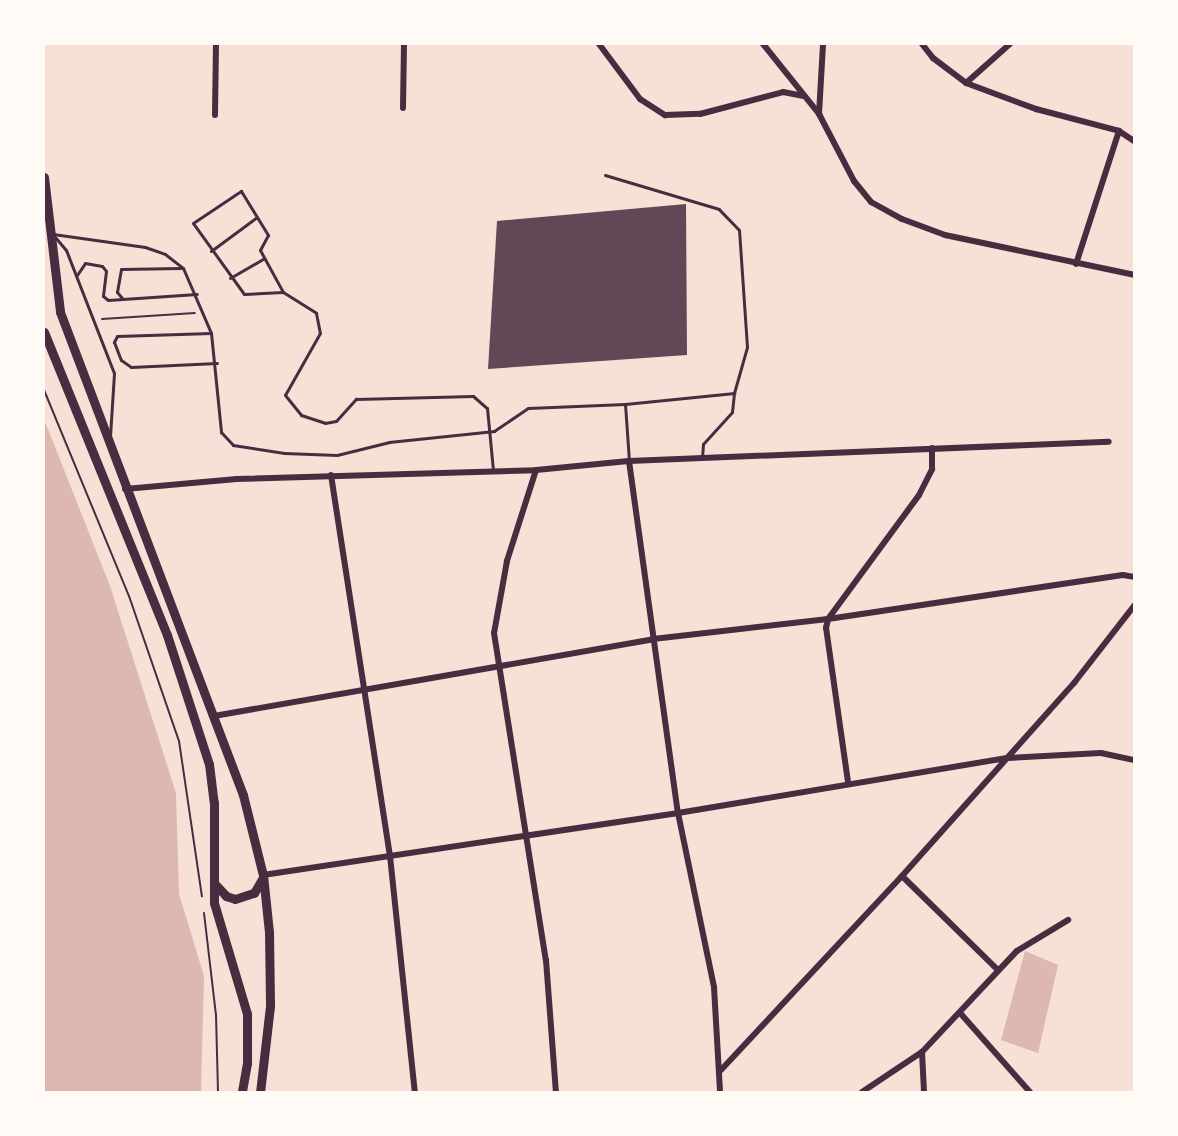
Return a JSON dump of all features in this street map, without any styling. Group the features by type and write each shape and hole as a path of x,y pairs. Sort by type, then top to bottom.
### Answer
{"main road":[{"path":"44,177 60,312 124,489 243,795 263,875 269,932 270,1006 260,1092"},
{"path":"44,332 167,635 201,734 214,803 213,881 219,930 247,1014 247,1064 242,1092"},
{"path":"213,881 226,896 245,898 260,885 263,875"}],"street":[{"path":"216,44 216,115"},
{"path":"403,108 404,44"},
{"path":"599,44 640,99 665,115 700,114 783,92 804,96"},
{"path":"763,44 819,114 854,181 871,202 903,219 945,235 1134,275"},
{"path":"819,114 823,44"},
{"path":"922,44 933,58 966,83 1036,109 1119,131 1134,141"},
{"path":"966,83 1010,44"},
{"path":"1076,264 1119,131"},
{"path":"124,489 331,476 536,470 629,461 932,447 1109,442"},
{"path":"848,782 826,628 828,619 919,495 932,470 932,447"},
{"path":"629,461 678,813 714,987 721,1070 720,1092"},
{"path":"536,470 498,603 494,633 546,960 556,1092"},
{"path":"331,476 390,856 415,1092"},
{"path":"214,716 653,639 828,619 1123,575 1134,577"},
{"path":"721,1070 902,876 1008,758 1074,683 1134,606"},
{"path":"263,875 525,834 678,813 848,782 1008,758 1101,753 1134,760"},
{"path":"902,876 997,969"},
{"path":"862,1092 922,1052 961,1014 997,969 1017,951 1068,920"},
{"path":"961,1014 1030,1092"},
{"path":"922,1052 924,1092"}],"lane":[{"path":"605,175 719,209 739,230 747,348 734,393 732,412 704,444 702,458"},
{"path":"283,292 244,294 230,278 193,223 241,191 268,235 260,250 283,292 316,313 320,322 320,333 285,395 301,415 325,423 336,422 356,399 473,396 487,408 493,471"},
{"path":"211,250 257,218"},
{"path":"51,233 145,247 165,254 183,267 197,294 211,333 217,363 221,432 225,440 233,445 284,453 337,455 389,442 484,434 498,430 528,408 625,404 734,393"},
{"path":"51,233 66,250 114,373 110,448"},
{"path":"230,278 264,258"},
{"path":"76,276 86,263 94,262 106,272 103,296 108,300 197,294"},
{"path":"123,299 117,292 121,269 183,267"},
{"path":"211,333 117,336 114,342 121,360 131,367 217,363"},
{"path":"625,404 629,461"}],"path":[{"path":"93,319 204,312"},
{"path":"44,390 129,596 179,741 202,898"},
{"path":"203,909 216,1015 218,1092"}],"shaded area":[{"path":"44,419 110,586 176,793 179,894 204,976 201,1092 44,1092"},
{"path":"1025,951 1058,965 1038,1053 1001,1040"}],"building":[{"path":"686,204 687,355 488,369 497,221"}]}
